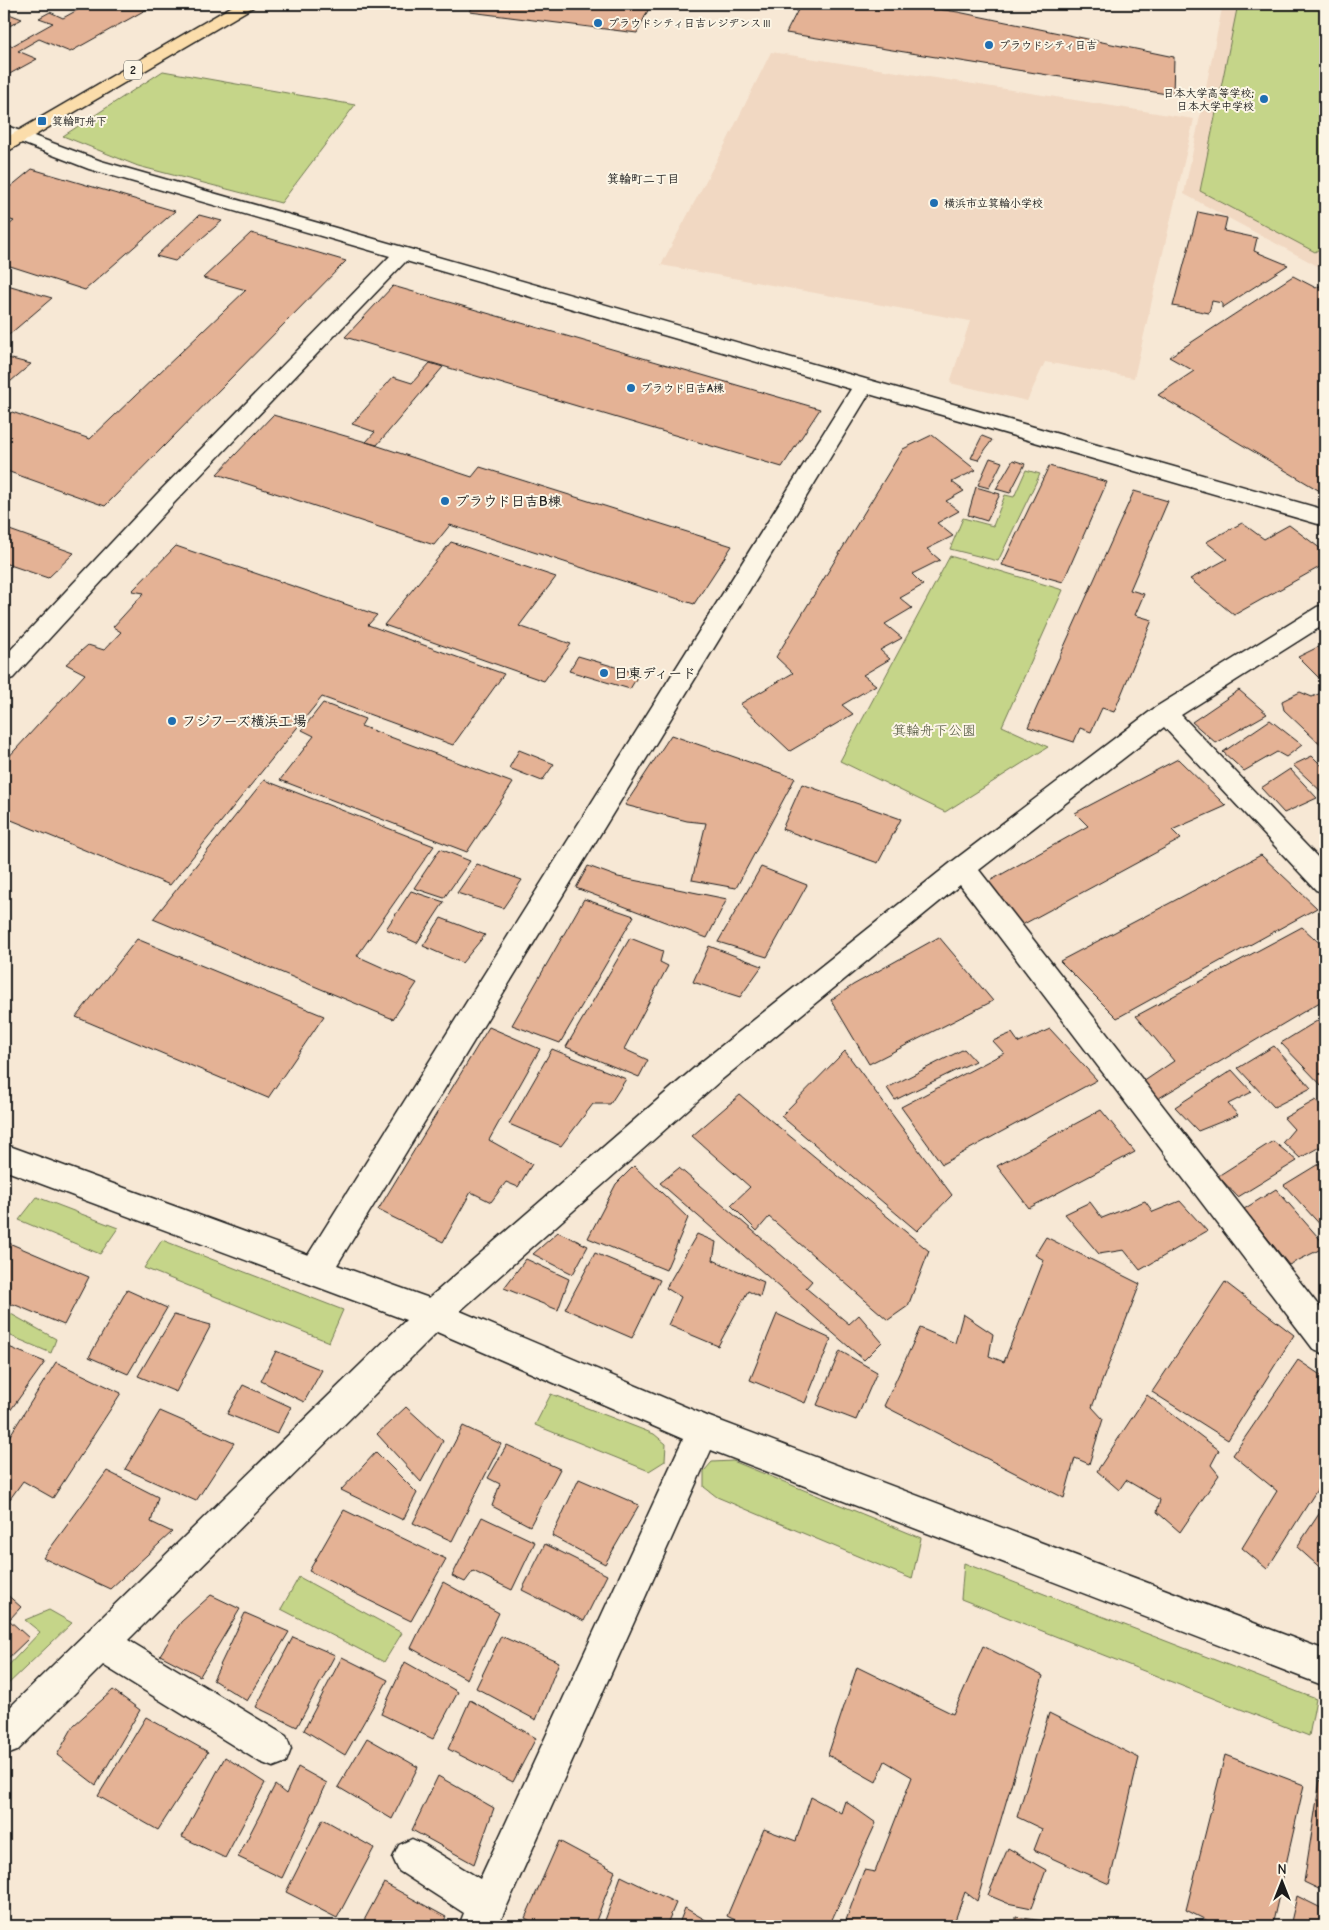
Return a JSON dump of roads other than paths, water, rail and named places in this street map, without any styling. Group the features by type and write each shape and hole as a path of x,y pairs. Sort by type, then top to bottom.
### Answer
{"main road":[{"name":"2","path":"9,137 247,4"}],"street":[{"path":"9,137 95,165 1325,518"},
{"path":"4,672 165,499 403,253"},
{"path":"315,1272 862,386"},
{"path":"4,1738 433,1315 710,1072 962,868 1165,713 1325,613"},
{"path":"1165,713 1325,882"},
{"path":"962,868 1325,1339"},
{"path":"4,1157 433,1315 703,1431 1325,1668"},
{"path":"412,1858 481,1921 703,1431"},
{"path":"100,1643 273,1749"}],"place":[{"name":"プラウドシティ日吉レジデンスⅢ","path":"598,23"},
{"name":"プラウドシティ日吉","path":"989,45"},
{"name":"日本大学高等学校; 日本大学中学校","path":"1264,99"},
{"name":"箕輪町舟下","path":"42,121"},
{"name":"横浜市立箕輪小学校","path":"934,203"},
{"name":"プラウド日吉A棟","path":"631,388"},
{"name":"プラウド日吉B棟","path":"445,501"},
{"name":"日東ディード","path":"604,673"},
{"name":"フジフーズ横浜工場","path":"172,721"}],"district":[{"name":"箕輪町二丁目","path":"643,179"}],"park label":[{"name":"箕輪舟下公園","path":"934,730"}]}
